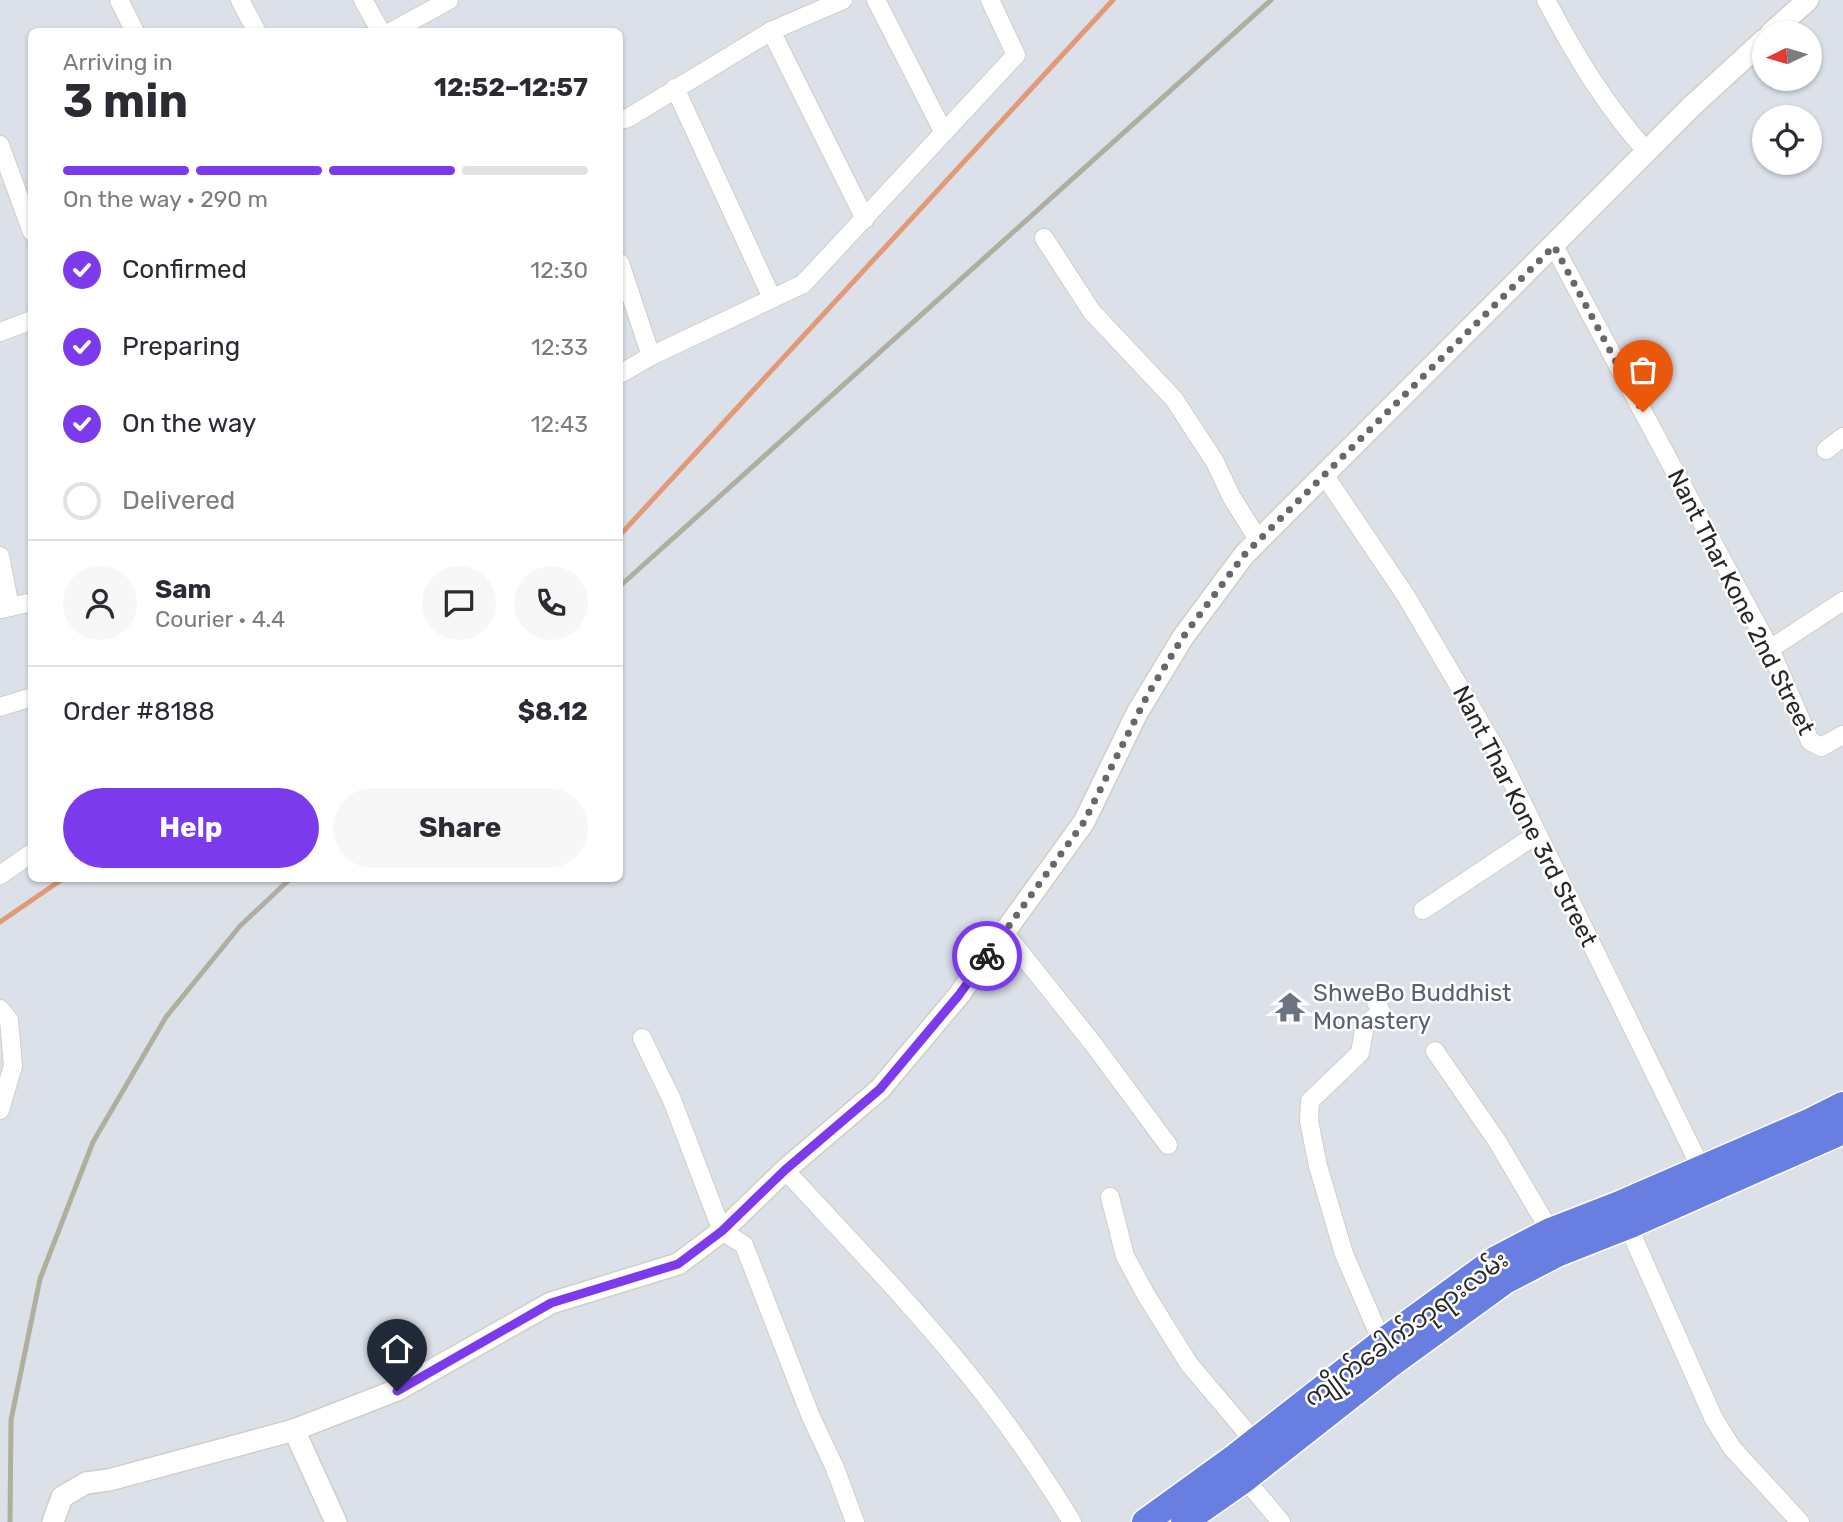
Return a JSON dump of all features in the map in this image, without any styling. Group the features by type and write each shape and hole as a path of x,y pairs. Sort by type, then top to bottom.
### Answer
{"main road":[{"name":"ကျိုက်ခေါက်ဘုရားလမ်း","path":"1184,1522 1245,1479 1391,1364 1505,1281 1557,1254 1628,1226 1706,1179 1843,1105"},
{"name":"ကျိုက်ခေါက်ဘုရားလမ်း","path":"1145,1522 1496,1259 1550,1230 1843,1131"}],"street":[{"path":"119,0 133,28"},
{"path":"240,0 255,28"},
{"path":"363,0 379,28"},
{"path":"398,28 449,0"},
{"path":"623,119 771,31 843,0"},
{"path":"876,0 944,133"},
{"path":"623,372 651,356 803,284 1016,55 990,0"},
{"path":"1546,0 1594,86 1620,122 1647,152"},
{"path":"1785,21 1808,0"},
{"path":"771,31 865,219"},
{"path":"53,1522 62,1497 86,1483 109,1480 294,1430 397,1391 551,1303 678,1264 722,1231 785,1170 880,1089 959,995 1084,822 1137,713 1183,637 1244,555 1692,106 1752,51"},
{"path":"676,88 772,298"},
{"path":"0,145 28,221"},
{"path":"1044,238 1092,312 1174,399 1215,462 1231,496 1259,541"},
{"name":"Nant Thar Kone 2nd Street","path":"1554,246 1770,649 1810,741 1821,747 1843,735"},
{"path":"623,272 651,356"},
{"path":"0,332 28,322"},
{"path":"1826,450 1843,437"},
{"name":"Nant Thar Kone 3rd Street","path":"1325,476 1406,596 1497,751 1706,1179"},
{"path":"0,556 5,608 28,603"},
{"path":"1770,649 1843,601"},
{"path":"0,707 28,698"},
{"path":"1423,910 1537,834"},
{"path":"0,875 28,856"},
{"path":"1004,932 1094,1045 1168,1145"},
{"path":"1376,1002 1381,1012 1365,1025 1360,1053 1310,1101 1309,1121 1318,1166 1344,1254 1382,1342"},
{"path":"0,1009 9,1020 13,1066 0,1110"},
{"path":"642,1038 672,1100 722,1231 744,1245 855,1522"},
{"path":"1436,1051 1497,1141 1550,1230"},
{"path":"785,1170 984,1393 1072,1522"},
{"path":"1110,1197 1125,1256 1146,1295 1189,1364 1255,1442"},
{"path":"1628,1226 1714,1419 1732,1448 1800,1522"},
{"path":"294,1430 336,1522"},
{"path":"1245,1479 1281,1522"}],"waterway":[{"path":"623,532 1113,0"},
{"path":"0,922 58,882"}],"railway":[{"path":"623,583 1271,0"},
{"path":"10,1522 11,1420 40,1279 93,1142 166,1017 240,926 287,882"}],"way so far":[{"path":"987,956 1084,822 1148,694 1183,637 1244,555 1554,246 1643,412"}],"place":[{"name":"ShweBo Buddhist Monastery","path":"1290,1007"}],"route":[{"path":"397,1391 551,1303 678,1264 722,1231 785,1170 880,1089 959,995 987,956"}]}
